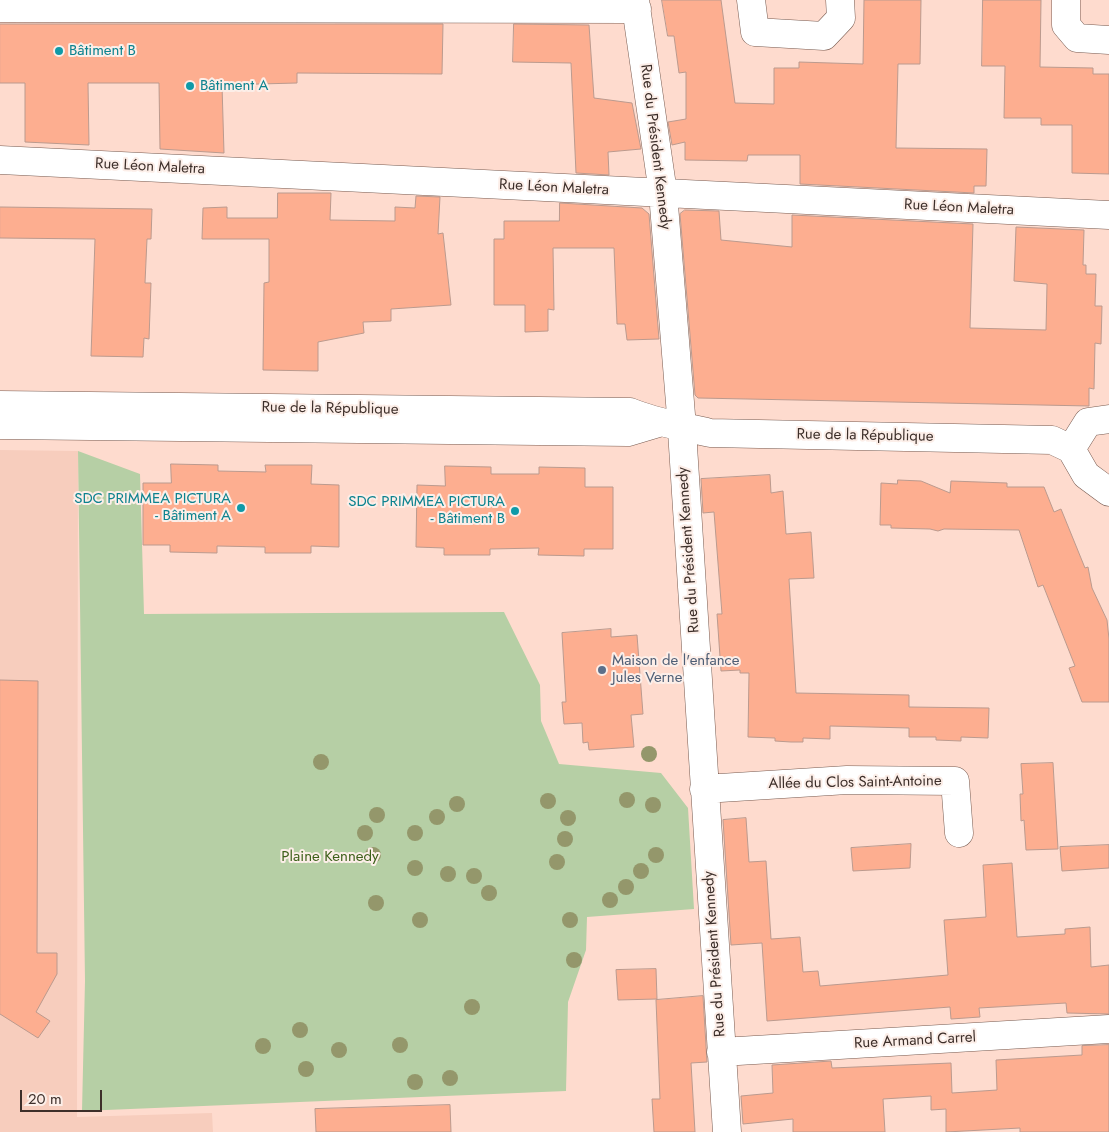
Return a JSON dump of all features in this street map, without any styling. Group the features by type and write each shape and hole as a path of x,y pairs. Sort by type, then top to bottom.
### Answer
{"street":[{"path":"751,0 754,32 824,36 841,18 840,0"},
{"path":"1066,0 1066,25 1077,38 1109,40"},
{"path":"0,8 636,5"},
{"name":"Rue du Président Kennedy","path":"636,5 663,193 669,424 704,789 727,1132"},
{"name":"Rue Léon Maletra","path":"0,160 1109,215"},
{"name":"Rue de la République","path":"0,405 63,415"},
{"name":"Rue de la République","path":"0,425 63,415 630,412 669,424 710,433 1052,440 1071,449"},
{"path":"1109,419 1088,422 1071,449 1086,475 1109,492"},
{"name":"Allée du Clos Saint-Antoine","path":"704,789 847,780 955,781 959,833"},
{"name":"Rue Armand Carrel","path":"721,1052 1109,1030"}],"shaded area":[{"path":"0,450 78,451 77,1117 212,1113 213,1132 0,1132"}],"green space":[{"name":"Plaine Kennedy","path":"78,451 140,474 144,614 504,612 540,685 541,721 559,764 661,773 688,808 694,909 587,917 586,950 568,1002 566,1091 82,1111 85,981"}],"building":[{"path":"662,0 721,0 735,103 774,104 774,68 799,68 799,62 863,64 864,0 921,0 920,64 898,64 896,148 987,149 986,186 974,186 974,193 800,184 800,155 748,155 747,161 685,160 685,142 672,145 668,122 686,119 686,72 679,73 674,36 668,36"},
{"path":"983,0 1041,0 1040,67 1093,68 1093,74 1109,74 1109,174 1072,173 1072,125 1041,125 1041,118 1004,118 1005,66 982,66"},
{"path":"0,24 443,24 442,74 297,73 297,83 222,85 224,153 160,149 159,83 88,83 89,145 25,142 25,83 0,83"},
{"path":"514,24 589,25 594,98 632,103 641,149 608,152 609,175 576,173 571,63 513,62"},
{"path":"278,193 331,193 330,220 395,221 395,207 415,208 416,196 440,197 438,234 443,233 451,305 391,309 391,321 363,322 364,333 318,342 318,371 263,370 264,283 269,282 269,239 202,239 203,208 227,207 227,218 277,218"},
{"path":"560,203 642,208 649,214 659,339 627,340 625,324 617,324 614,248 553,248 554,310 548,309 548,331 525,332 525,305 494,305 494,239 504,239 504,221 559,221"},
{"path":"0,207 152,209 151,239 147,239 145,283 151,283 149,339 144,338 143,357 91,356 95,239 0,238"},
{"path":"685,210 719,211 721,240 792,247 792,215 973,224 970,328 1046,330 1047,284 1014,281 1016,227 1084,230 1083,265 1086,265 1086,274 1096,274 1095,306 1102,306 1101,344 1095,343 1094,389 1089,388 1089,406 698,398 695,395 680,214"},
{"name":"SDC PRIMMEA PICTURA - Bâtiment A","path":"171,464 218,465 218,471 266,472 265,465 312,465 311,484 339,485 339,547 311,546 311,553 265,553 265,547 217,546 217,553 170,552 170,545 143,545 143,483 171,483"},
{"name":"SDC PRIMMEA PICTURA - Bâtiment B","path":"445,466 491,467 491,474 539,474 539,467 585,468 585,487 613,487 613,549 584,549 584,556 538,555 539,548 490,549 490,555 444,555 444,548 416,547 417,485 445,486"},
{"path":"770,475 771,493 783,491 786,534 811,532 814,578 789,579 796,693 909,695 909,707 989,708 988,738 961,737 961,741 936,740 936,737 909,737 909,728 830,726 830,739 803,738 803,742 791,742 775,741 775,738 748,737 749,673 740,673 740,670 721,671 717,614 722,614 714,512 703,513 701,479"},
{"path":"898,480 921,481 950,493 951,481 1007,483 1007,487 1044,487 1054,512 1061,509 1085,568 1088,567 1092,588 1107,620 1109,639 1109,702 1082,702 1069,668 1075,666 1043,585 1038,587 1019,530 944,529 938,531 891,528 891,525 880,525 881,483 897,484"},
{"name":"Maison de l'enfance Jules Verne","path":"611,629 611,637 637,635 643,714 631,715 634,747 589,750 588,742 583,743 582,723 564,724 562,702 566,702 562,633"},
{"path":"0,680 38,681 37,953 57,953 57,974 36,1012 50,1021 38,1038 0,1014"},
{"path":"1053,763 1058,849 1026,850 1024,820 1021,821 1020,794 1023,794 1021,764"},
{"path":"746,818 749,862 766,861 771,939 800,937 803,972 818,971 820,986 948,975 944,920 986,917 983,865 1012,863 1017,937 1065,934 1065,929 1090,927 1091,967 1109,965 1109,1014 1067,1013 1066,1003 979,1008 980,1017 951,1019 950,1007 767,1021 762,943 731,945 723,820"},
{"path":"911,844 910,868 853,871 851,848"},
{"path":"1109,845 1109,868 1062,871 1060,847"},
{"path":"656,969 657,999 618,1000 616,970"},
{"path":"703,996 707,1062 691,1063 695,1132 654,1132 652,1099 660,1099 656,1000"},
{"path":"1109,1045 1109,1132 1020,1132 1020,1128 946,1132 946,1109 931,1110 931,1096 883,1099 885,1132 793,1132 793,1119 743,1124 741,1096 773,1093 772,1065 831,1061 832,1068 951,1063 952,1093 997,1090 996,1060 1082,1055 1082,1046"},
{"path":"450,1105 451,1132 316,1132 315,1109"}],"place":[{"name":"Bâtiment B","path":"59,51"},
{"name":"Bâtiment A","path":"190,86"},
{"name":"SDC PRIMMEA PICTURA - Bâtiment A","path":"241,508"},
{"name":"SDC PRIMMEA PICTURA - Bâtiment B","path":"515,511"},
{"name":"Maison de l'enfance Jules Verne","path":"602,670"}]}
